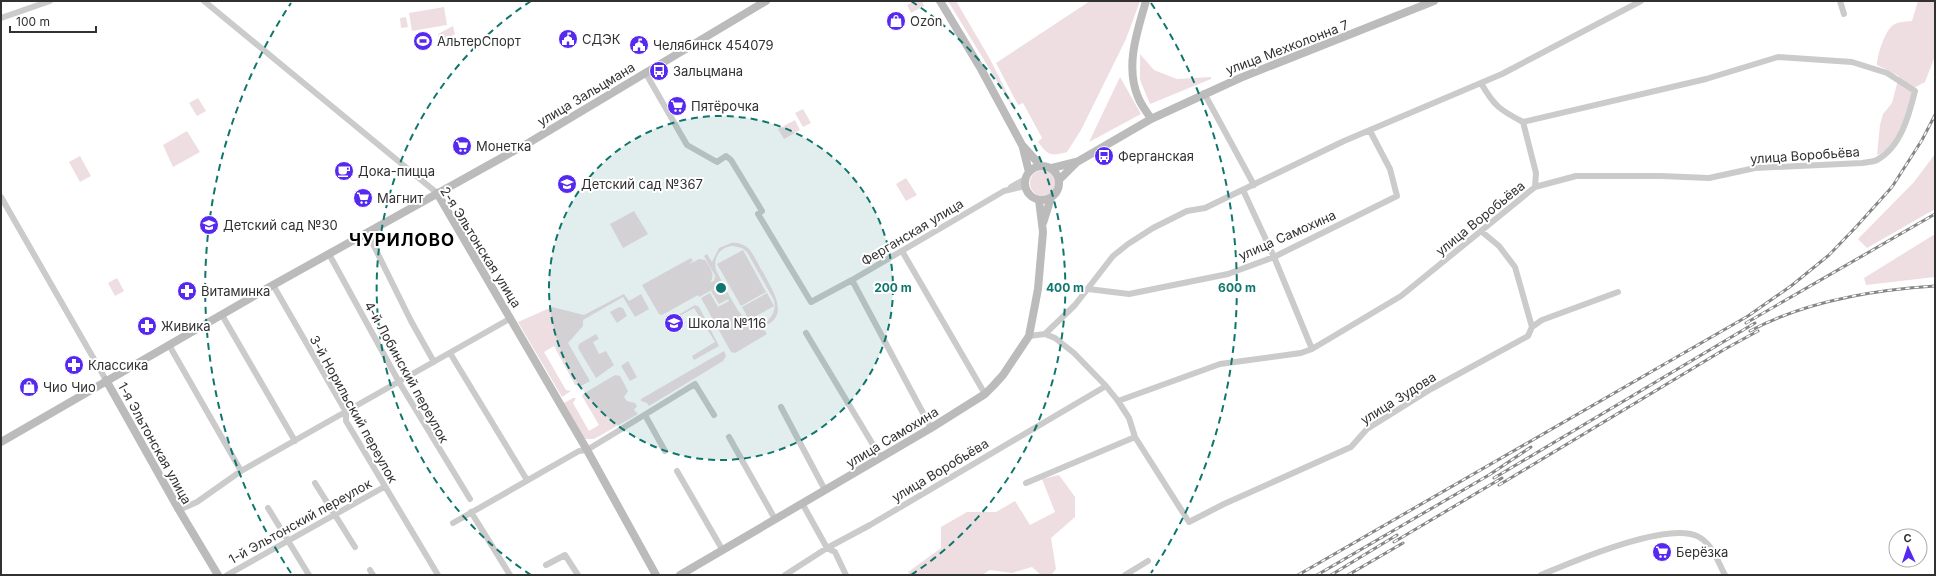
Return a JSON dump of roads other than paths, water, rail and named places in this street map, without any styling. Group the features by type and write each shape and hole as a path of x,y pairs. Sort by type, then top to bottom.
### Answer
{"street":[{"path":"1,18 50,1"},
{"name":"2-я Эльтонская улица","path":"204,1 438,193 587,450 656,575"},
{"name":"улица Зальцмана","path":"1,442 106,380 273,285 530,142 766,1"},
{"path":"940,1 981,69 1022,145 1040,165 1052,168 1077,162"},
{"path":"1146,1 1135,40 1132,63 1133,81 1138,98 1151,119"},
{"name":"улица Мехколонна 7","path":"1077,162 1151,119 1204,93 1434,1"},
{"path":"1045,334 1075,305 1113,256 1128,244 1153,228 1187,211 1205,208 1370,131 1502,74 1641,1"},
{"path":"1840,1 1844,14"},
{"name":"улица Воробьёва","path":"1118,401 1220,364 1301,353 1312,349 1401,296 1535,187 1576,176 1661,176 1709,178 1755,168 1862,163 1877,160 1892,147 1907,119 1915,91 1887,73 1852,62 1778,57 1706,78 1523,122"},
{"name":"Ферганская улица","path":"645,72 687,145 717,162 726,156 731,160 762,211 758,214 811,302 902,251 1004,190 1026,179"},
{"path":"1481,83 1490,100 1501,110 1523,122 1536,174 1535,187"},
{"path":"1204,93 1254,185"},
{"name":"улица Самохина","path":"1088,289 1129,294 1228,274 1274,257 1397,196 1390,169 1370,131"},
{"path":"1022,145 1026,179 1030,195 1039,200 1051,198"},
{"path":"1060,180 1077,162"},
{"path":"1026,179 1040,165"},
{"path":"1026,482 1135,437 1129,418 1118,401 1074,352 1055,338 1045,334 1029,336 1038,289 1043,226 1051,198 1059,188 1060,180 1057,173 1052,168"},
{"path":"1243,190 1274,257 1312,349"},
{"name":"1-я Эльтонская улица","path":"1,197 179,510 218,575"},
{"path":"1039,200 1043,226"},
{"path":"1481,231 1499,246 1515,267 1532,327"},
{"path":"367,232 411,321 434,362"},
{"path":"902,251 985,394"},
{"name":"4-й Лобинский переулок","path":"329,254 399,382 470,499"},
{"path":"852,280 931,428"},
{"name":"3-й Норильский переулок","path":"273,285 346,412 346,421 417,543 438,575"},
{"name":"улица Зудова","path":"1135,437 1189,522 1224,504 1351,447 1367,428 1431,389 1528,336 1532,327 1542,320 1618,292"},
{"path":"222,315 295,441"},
{"path":"179,510 197,502 241,471 511,318"},
{"path":"806,333 881,458"},
{"name":"улица Самохина","path":"680,575 881,458 985,394 1003,375 1029,336"},
{"path":"169,345 241,471"},
{"path":"450,353 527,480"},
{"path":"453,523 579,451 587,450 695,384 714,415"},
{"name":"улица Воробьёва","path":"785,575 827,548 870,525 1106,386"},
{"path":"781,408 825,490"},
{"path":"645,415 665,451"},
{"path":"729,437 775,519"},
{"path":"678,471 722,550"},
{"path":"315,483 355,547"},
{"name":"1-й Эльтонский переулок","path":"227,575 336,515 384,486"},
{"path":"802,503 827,548 835,552 846,575"},
{"path":"268,508 309,575"},
{"path":"472,512 510,575"},
{"path":"1541,575 1590,554 1628,542 1653,536 1680,534 1692,534 1706,542 1713,551 1725,575"},
{"path":"546,564 565,555 578,575"},
{"path":"1125,575 1148,561"}],"railway":[{"path":"1298,575 1748,316 1791,286 1829,255 1892,187 1922,140 1935,115"},
{"path":"1746,323 1935,214"},
{"path":"1750,331 1794,312 1840,299 1887,290 1935,286"},
{"path":"1494,478 1755,323"},
{"path":"1499,485 1725,349 1758,331"},
{"path":"1317,575 1489,475 1531,447"},
{"path":"1394,542 1502,478"},
{"path":"1331,575 1397,535"},
{"path":"1348,575 1403,543"}],"place":[{"name":"Ozon","path":"896,21"},
{"name":"СДЭК","path":"568,39"},
{"name":"АльтерСпорт","path":"423,41"},
{"name":"Челябинск 454079","path":"639,45"},
{"name":"Зальцмана","path":"659,71"},
{"name":"Пятёрочка","path":"677,106"},
{"name":"Монетка","path":"462,146"},
{"name":"Ферганская","path":"1104,156"},
{"name":"Дока-пицца","path":"344,171"},
{"name":"Детский сад №367","path":"567,184"},
{"name":"Магнит","path":"363,198"},
{"name":"Детский сад №30","path":"209,225"},
{"name":"Витаминка","path":"187,291"},
{"name":"Школа №116","path":"674,323"},
{"name":"Живика","path":"147,326"},
{"name":"Классика","path":"74,365"},
{"name":"Чио Чио","path":"29,387"},
{"name":"Берёзка","path":"1662,552"}],"district":[{"name":"ЧУРИЛОВО","path":"402,240"}]}
